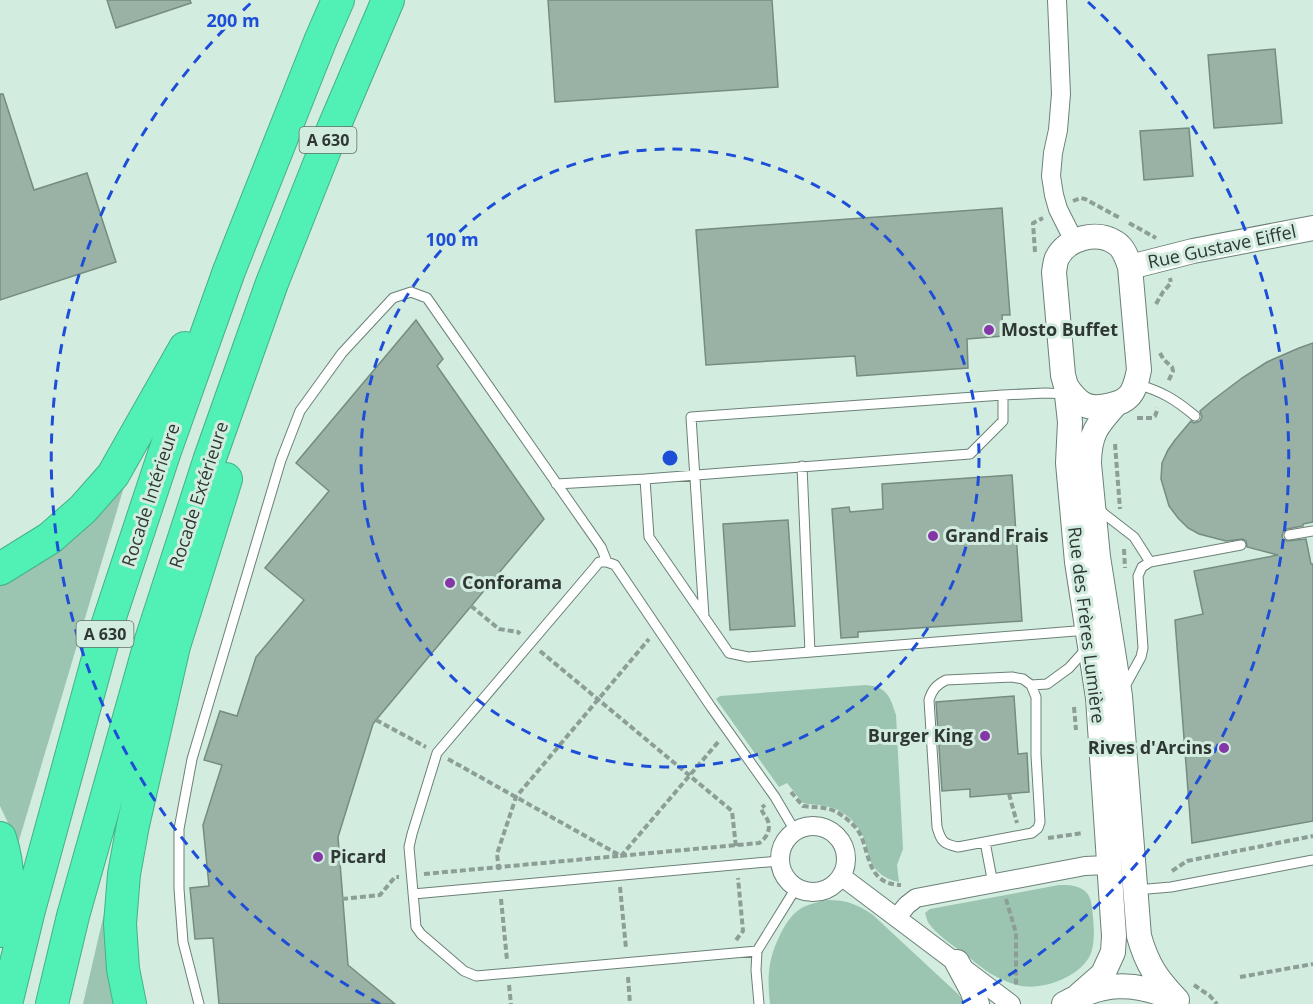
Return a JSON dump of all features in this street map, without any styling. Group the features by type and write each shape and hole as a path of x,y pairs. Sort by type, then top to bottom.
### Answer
{"highway":[{"name":"Rocade Intérieure","path":"6,1004 29,910 106,629 165,450 228,271 338,0"},
{"name":"Rocade Extérieure","path":"52,1004 73,915 151,640 210,458 272,282 388,0"},
{"path":"0,569 50,538 83,509 113,475 228,271"},
{"path":"130,1004 123,969 120,924 124,874 133,825 174,646 231,462 272,282"},
{"path":"0,838 7,878 6,904 0,931"}],"street":[{"path":"1057,0 1061,94 1051,176 1054,195 1058,209 1074,241 1089,236 1103,238 1116,242 1126,253 1130,267 1139,370 1136,384"},
{"name":"Rue Gustave Eiffel","path":"1130,267 1193,251 1313,228"},
{"name":"Rue des Frères Lumière","path":"1072,1000 1103,974 1113,952 1114,936 1098,698 1077,562 1068,463 1070,422 1063,375 1054,272 1057,259 1063,250 1074,241"},
{"name":"Rue des Frères Lumière","path":"1136,384 1128,397 1116,404 1103,418 1091,438 1089,464 1098,557 1120,696 1139,936 1144,953 1158,980 1180,1002"},
{"path":"1066,390 1085,405 1099,408 1116,404"},
{"path":"805,826 816,826 836,835 843,844 846,854 841,876 826,890 806,892 796,888 782,872 779,861 782,847 785,840 795,831 805,826"},
{"path":"897,917 916,898 1086,866 1108,865"},
{"path":"841,876 957,962 1014,996"},
{"path":"957,962 977,1004"},
{"path":"1072,1000 1104,987 1129,986 1154,990 1180,1002"}],"lane":[{"path":"199,1004 183,942 179,889 179,829 192,759 281,460 300,411 342,353 393,297 411,292 427,298 600,547 607,562"},
{"path":"1136,384 1161,392 1178,401 1195,416"},
{"path":"704,618 691,417 1066,390"},
{"path":"556,484 970,454 1003,421 1003,395"},
{"path":"802,466 810,652"},
{"path":"645,479 649,537 729,653 748,657 1089,638"},
{"path":"1092,498 1103,513 1134,537 1150,562"},
{"path":"1289,535 1313,531"},
{"path":"1120,696 1141,657 1143,648 1138,576 1142,567 1150,562 1240,545"},
{"path":"757,951 476,976 464,971 416,927 409,847 437,753 599,562 607,562 615,565 795,831"},
{"path":"1031,685 1047,684 1069,668 1089,638"},
{"path":"1012,677 1023,679 1031,685 1036,697 1036,755 1040,822 1038,828 1032,833 985,842 958,847 946,844 940,838 937,827 929,700 932,691 939,683 946,680 1012,677"},
{"path":"985,842 998,883"},
{"path":"1136,890 1171,887 1313,860"},
{"path":"413,894 779,861"},
{"path":"759,1004 757,951 796,888"}],"path":[{"path":"471,606 500,629 518,632 732,812 743,931 735,940 735,953"},
{"path":"510,1004 497,854 516,797 651,637 659,631"},
{"path":"376,720 621,856 721,739 729,734"},
{"path":"1167,874 1187,861 1313,836"},
{"path":"616,854 630,1004"},
{"path":"998,883 1004,893 1017,933 1014,996"},
{"path":"1240,977 1313,964"}],"green space":[{"path":"126,480 18,844 0,806 0,578"},
{"path":"866,685 879,688 887,694 896,715 903,849 897,865 899,882 882,875 874,867 862,834 847,815 833,808 803,803 787,783 779,787 716,699 720,696"},
{"path":"120,845 124,1004 83,1004"},
{"path":"1059,885 1076,886 1087,893 1092,906 1094,940 1091,953 1079,969 1070,976 1048,984 1026,987 992,974 936,931 928,922 925,913 930,909"},
{"path":"827,900 852,903 873,915 966,1004 770,1004 771,960 784,928 800,909"}],"building":[{"path":"107,0 190,0 191,3 116,28"},
{"path":"548,0 772,0 778,87 555,102"},
{"path":"1275,49 1282,123 1214,128 1208,55"},
{"path":"0,94 3,94 34,190 87,173 116,262 0,300"},
{"path":"1189,128 1193,176 1144,180 1140,131"},
{"path":"1002,208 1010,315 1002,315 1003,336 967,339 968,368 857,376 855,356 706,365 696,230"},
{"path":"416,320 443,359 437,366 544,519 373,724 338,837 348,965 395,1004 219,1004 213,938 195,939 190,888 209,886 203,825 222,765 204,760 220,711 237,716 256,657 304,600 265,568 329,491 296,463"},
{"path":"1313,343 1313,522 1287,529 1282,536 1287,541 1306,539 1311,564 1313,564 1313,821 1192,843 1175,620 1203,614 1194,571 1278,555 1247,547 1243,539 1226,541 1199,534 1188,528 1169,506 1161,479 1162,463 1175,440 1191,421 1194,423 1200,421 1202,417 1200,411 1213,400 1267,362"},
{"name":"Grand Frais","path":"1012,475 1022,621 858,632 858,637 841,638 832,509 849,507 850,512 883,509 882,484"},
{"path":"788,520 795,626 730,630 723,524"},
{"name":"Burger King","path":"1014,696 1018,754 1027,753 1029,792 970,797 970,789 942,791 936,702"}],"place":[{"name":"Mosto Buffet","path":"989,330"},
{"name":"Grand Frais","path":"933,536"},
{"name":"Conforama","path":"450,583"},
{"name":"Burger King","path":"985,736"},
{"name":"Rives d'Arcins","path":"1224,748"},
{"name":"Picard","path":"318,857"}]}
